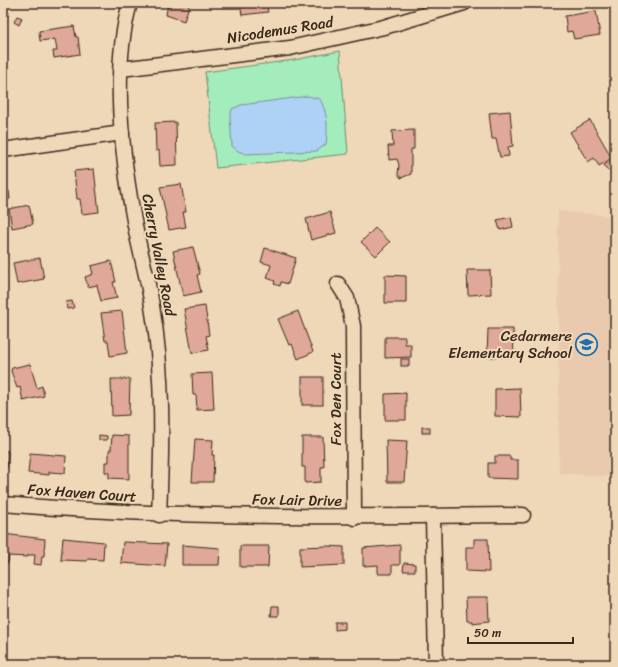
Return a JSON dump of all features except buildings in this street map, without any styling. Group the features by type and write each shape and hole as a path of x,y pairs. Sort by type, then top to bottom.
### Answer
{"street":[{"name":"Cherry Valley Road","path":"130,3 121,45 122,133 128,181 152,305 159,359 162,413 159,515"},
{"name":"Nicodemus Road","path":"121,69 290,48 384,27 464,3"},
{"path":"3,150 122,133"},
{"name":"Fox Den Court","path":"338,284 346,298 353,326 354,518"},
{"name":"Fox Haven Court","path":"3,504 159,515"},
{"name":"Fox Lair Drive","path":"159,515 354,518 523,515"},
{"path":"433,516 436,664"}],"shaded area":[{"name":"Cedarmere Elementary School","path":"558,211 615,216 615,477 559,473"}],"green space":[{"path":"340,51 348,154 216,168 205,72 294,60"}],"water":[{"path":"308,96 320,99 326,115 326,144 317,151 246,154 238,151 232,146 230,117 232,109 241,105"}],"place":[{"name":"Cedarmere Elementary School","path":"587,345"}]}
